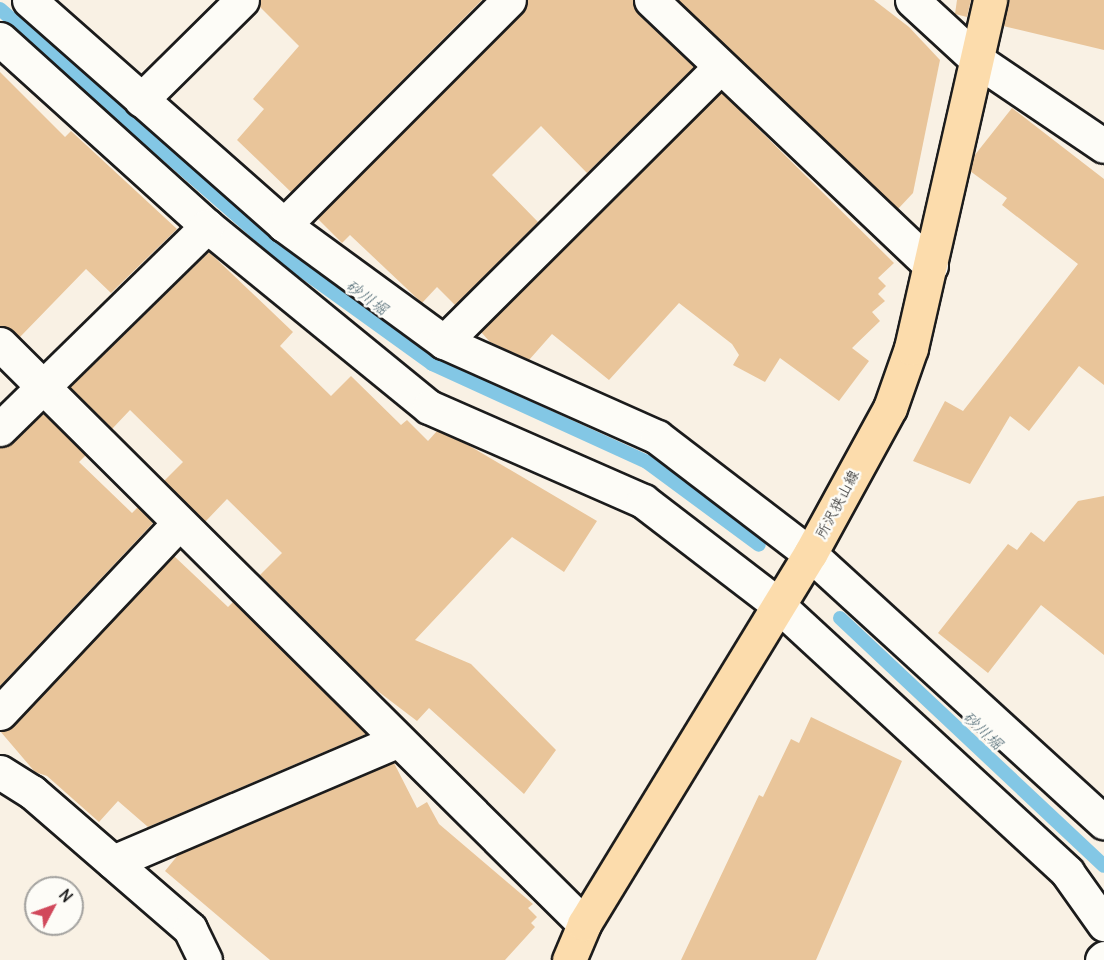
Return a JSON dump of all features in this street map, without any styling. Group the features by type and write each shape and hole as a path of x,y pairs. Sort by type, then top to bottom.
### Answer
{"main road":[{"name":"所沢狭山線","path":"568,960 584,924 777,604 810,554 890,408 931,266 990,0"}],"street":[{"path":"29,0 284,225 444,342 657,437 810,554 1104,822"},
{"path":"141,100 242,0"},
{"path":"284,225 508,0"},
{"path":"651,0 931,266"},
{"path":"912,0 977,60 1104,146"},
{"path":"0,39 207,226 429,407 643,501 777,604 1067,872 1104,924"},
{"path":"444,342 720,67"},
{"path":"0,429 207,226"},
{"path":"0,344 177,524 584,924"},
{"path":"0,713 177,524"},
{"path":"113,862 397,741"},
{"path":"0,772 113,862 190,929 204,960"}],"building":[{"path":"260,0 482,0 291,192 237,140 264,109 253,99 299,46 259,6"},
{"path":"527,0 633,0 638,14 694,67 587,173 541,126 492,175 538,222 455,305 437,287 422,303 350,235 342,243 317,218 522,13"},
{"path":"678,0 874,0 909,27 940,60 913,193 898,209"},
{"path":"957,0 971,0 967,17 955,14"},
{"path":"1008,0 1104,0 1104,50 1003,26"},
{"path":"0,72 65,137 71,131 177,229 111,293 86,269 20,337 0,326"},
{"path":"721,92 894,263 878,278 886,286 878,294 885,301 872,312 880,321 852,348 869,361 839,401 780,358 765,382 733,365 739,355 732,344 679,303 609,380 552,334 529,360 490,342 481,332"},
{"path":"1012,108 1104,179 1104,385 1079,366 1029,431 1010,416 970,484 913,461 945,401 963,411 1078,264 1002,205 1007,198 970,171 974,156"},
{"path":"209,252 293,332 280,346 331,396 351,376 401,425 407,420 428,441 437,431 468,445 597,521 564,572 512,537 415,640 471,664 556,750 524,794 429,708 417,721 371,686 260,575 282,553 227,499 205,522 164,481 183,462 130,410 112,429 70,387"},
{"path":"44,414 86,455 79,462 132,513 138,507 153,523 0,686 0,447"},
{"path":"1104,496 1104,655 1041,605 988,673 938,633 1008,544 1017,550 1031,532 1044,542 1078,501"},
{"path":"174,556 228,607 233,602 366,734 148,827 118,801 99,822 47,776 35,772 0,731 14,726"},
{"path":"811,717 902,761 816,960 681,960 759,795 763,797 791,739 799,743"},
{"path":"394,763 417,808 427,802 439,824 533,904 528,908 537,917 531,923 535,927 505,960 270,960 165,871 178,855"}],"waterway":[{"name":"砂川堀","path":"0,9 288,260 432,364 647,462 759,545"},
{"name":"砂川堀","path":"840,618 1104,866"}]}
